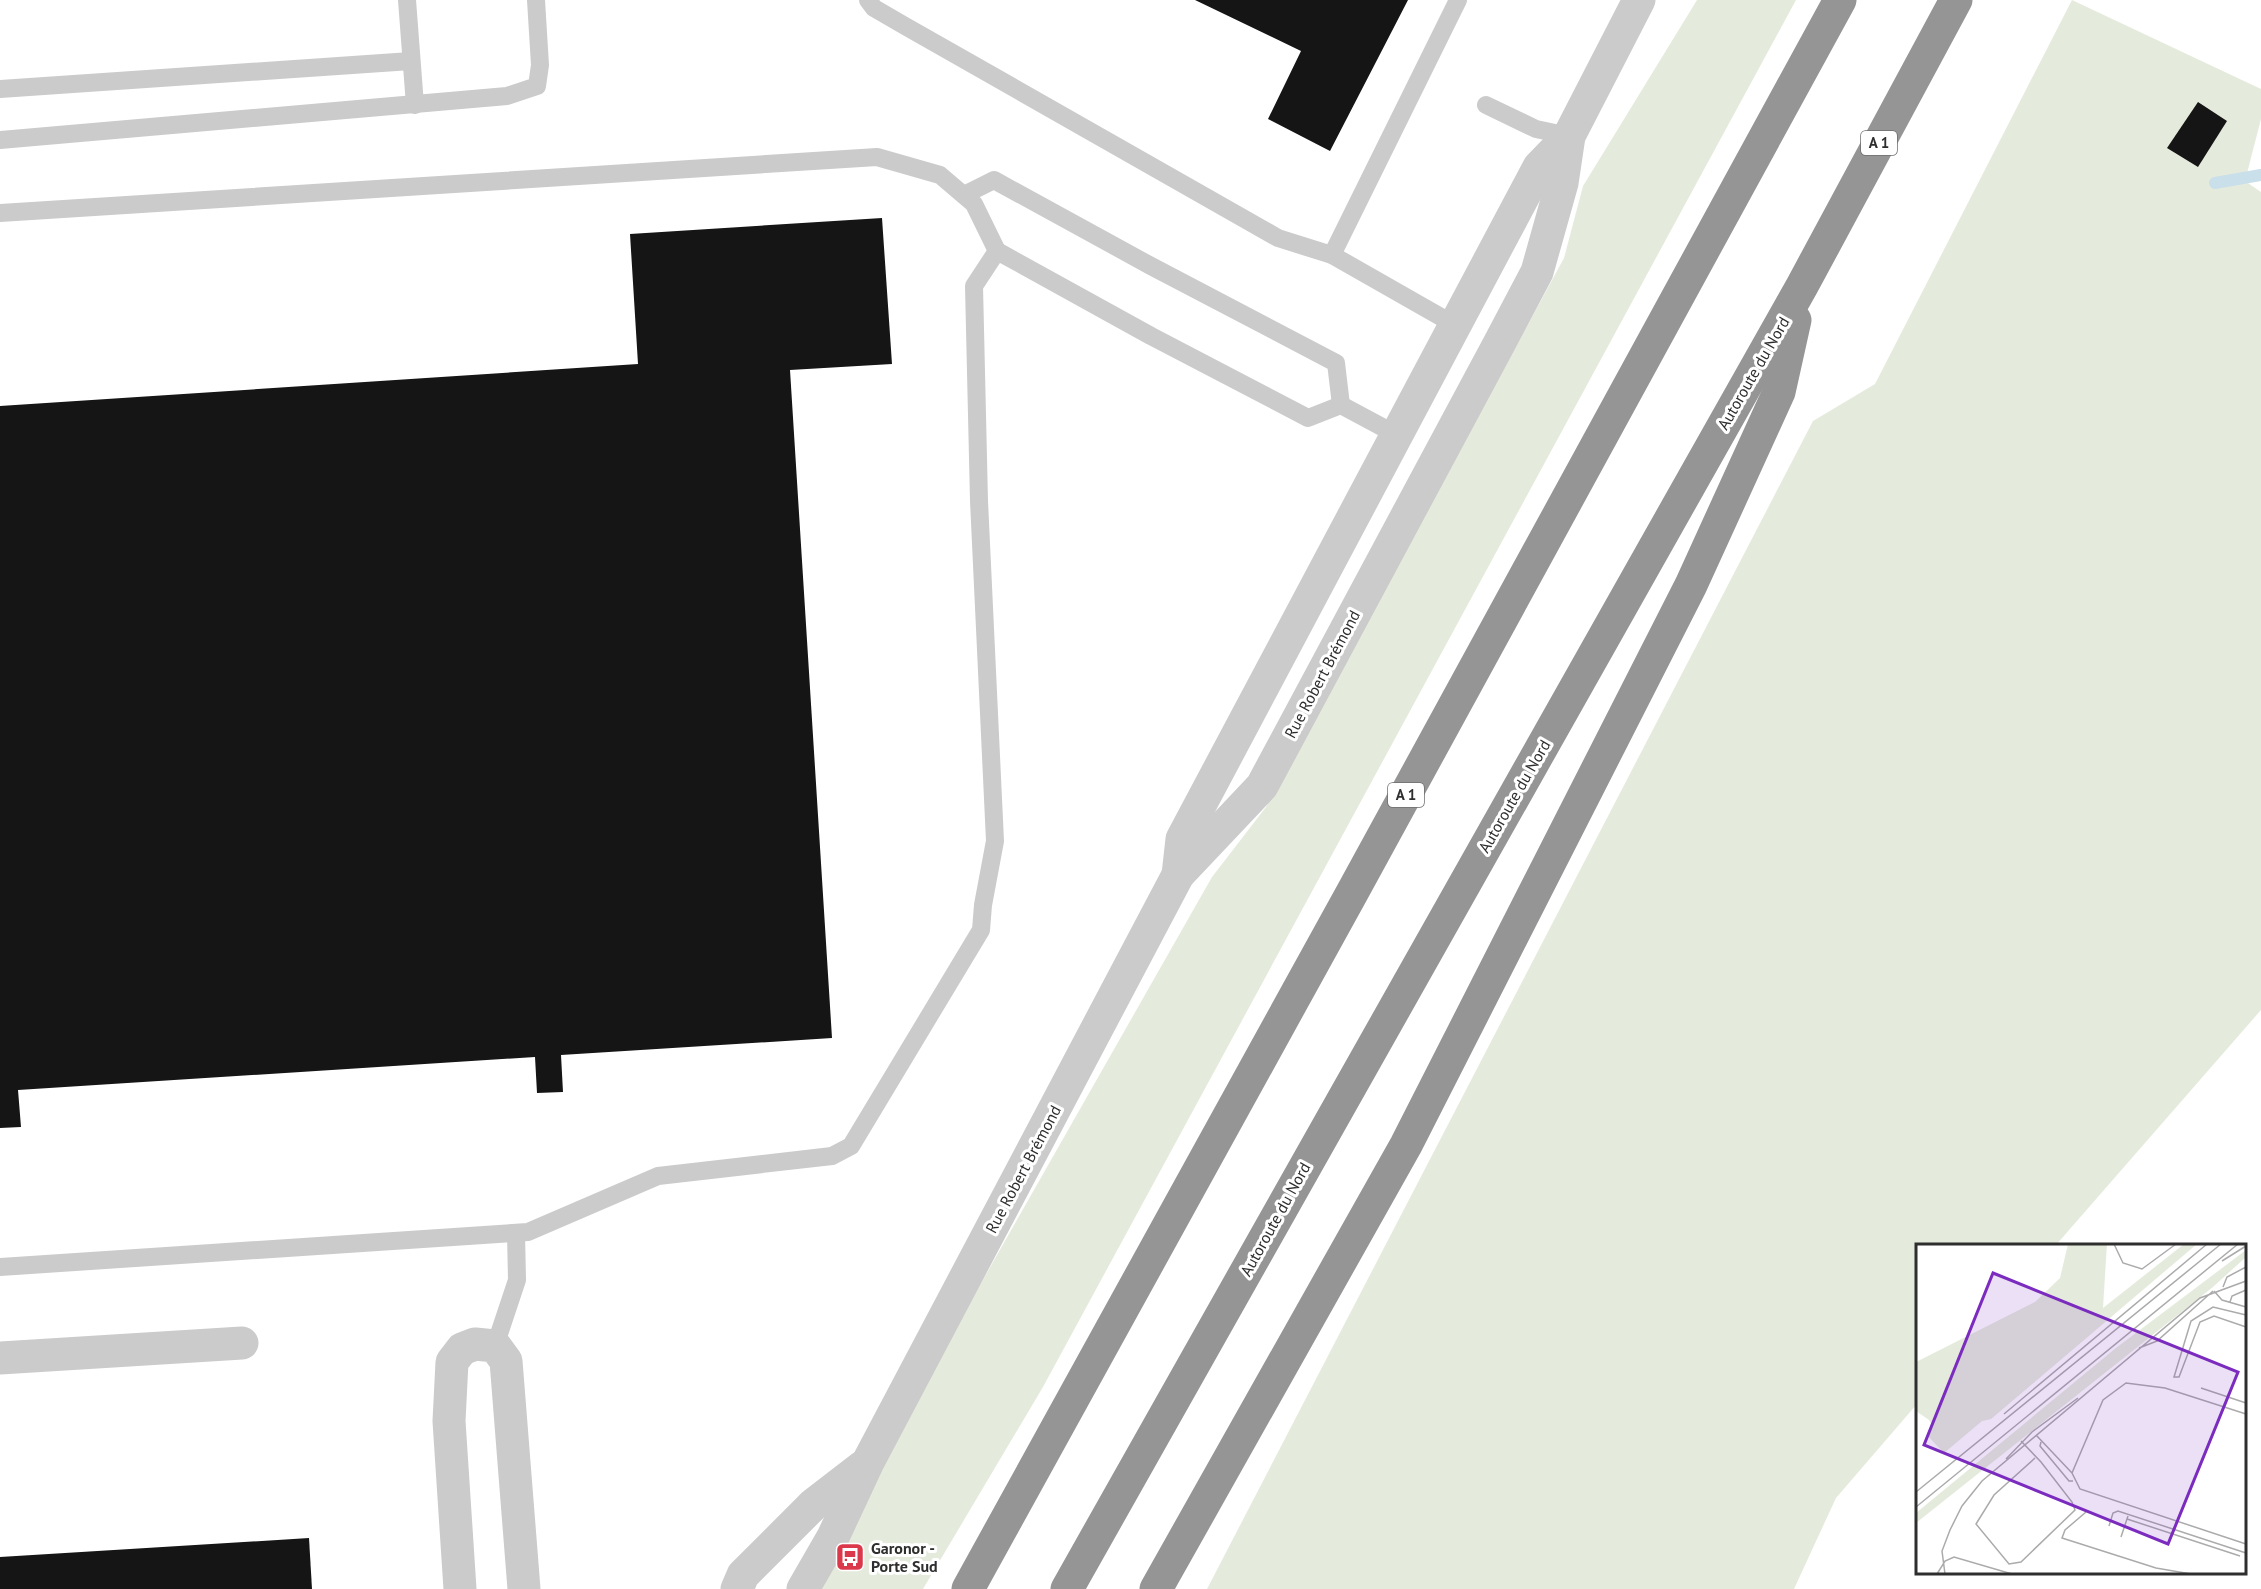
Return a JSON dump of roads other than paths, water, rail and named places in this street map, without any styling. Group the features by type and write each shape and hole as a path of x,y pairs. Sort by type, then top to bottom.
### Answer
{"highway":[{"name":"A 1","path":"968,1589 1840,0"},
{"name":"Autoroute du Nord","path":"1067,1589 1802,286 1956,0"},
{"path":"1156,1589 1406,1145 1686,596 1779,392 1802,286"}],"street":[{"name":"Rue Robert Brémond","path":"1178,875 1182,839 1539,167 1569,136 1639,0"},
{"name":"Rue Robert Brémond","path":"803,1589 1178,875 1262,786 1537,272 1562,183 1569,136"},
{"path":"1455,325 1499,344"},
{"path":"1397,435 1440,455"},
{"path":"0,1358 242,1343"},
{"path":"460,1589 449,1421 452,1362 462,1349 475,1344 495,1346 506,1361 524,1589"},
{"name":"Rue Robert Brémond","path":"737,1589 743,1575 814,1504 868,1462"}],"lane":[{"path":"407,0 415,105"},
{"path":"0,140 507,96 537,86 540,65 536,0"},
{"path":"868,0 874,8 1278,238 1332,255 1455,325"},
{"path":"1332,255 1458,0"},
{"path":"0,89 411,61"},
{"path":"1486,105 1536,129 1569,136"},
{"path":"0,213 877,157 940,175 974,204 997,251 1151,336 1308,418 1341,405 1397,435"},
{"path":"964,195 994,180 1336,363 1341,405"},
{"path":"0,1267 528,1232 658,1176 832,1156 851,1146 981,930 983,905 995,841 979,501 974,286 997,251"},
{"path":"495,1346 517,1280 516,1233"}],"waterway":[{"path":"2215,183 2261,175"}],"place":[{"name":"Garonor - Porte Sud","path":"850,1557"}]}
